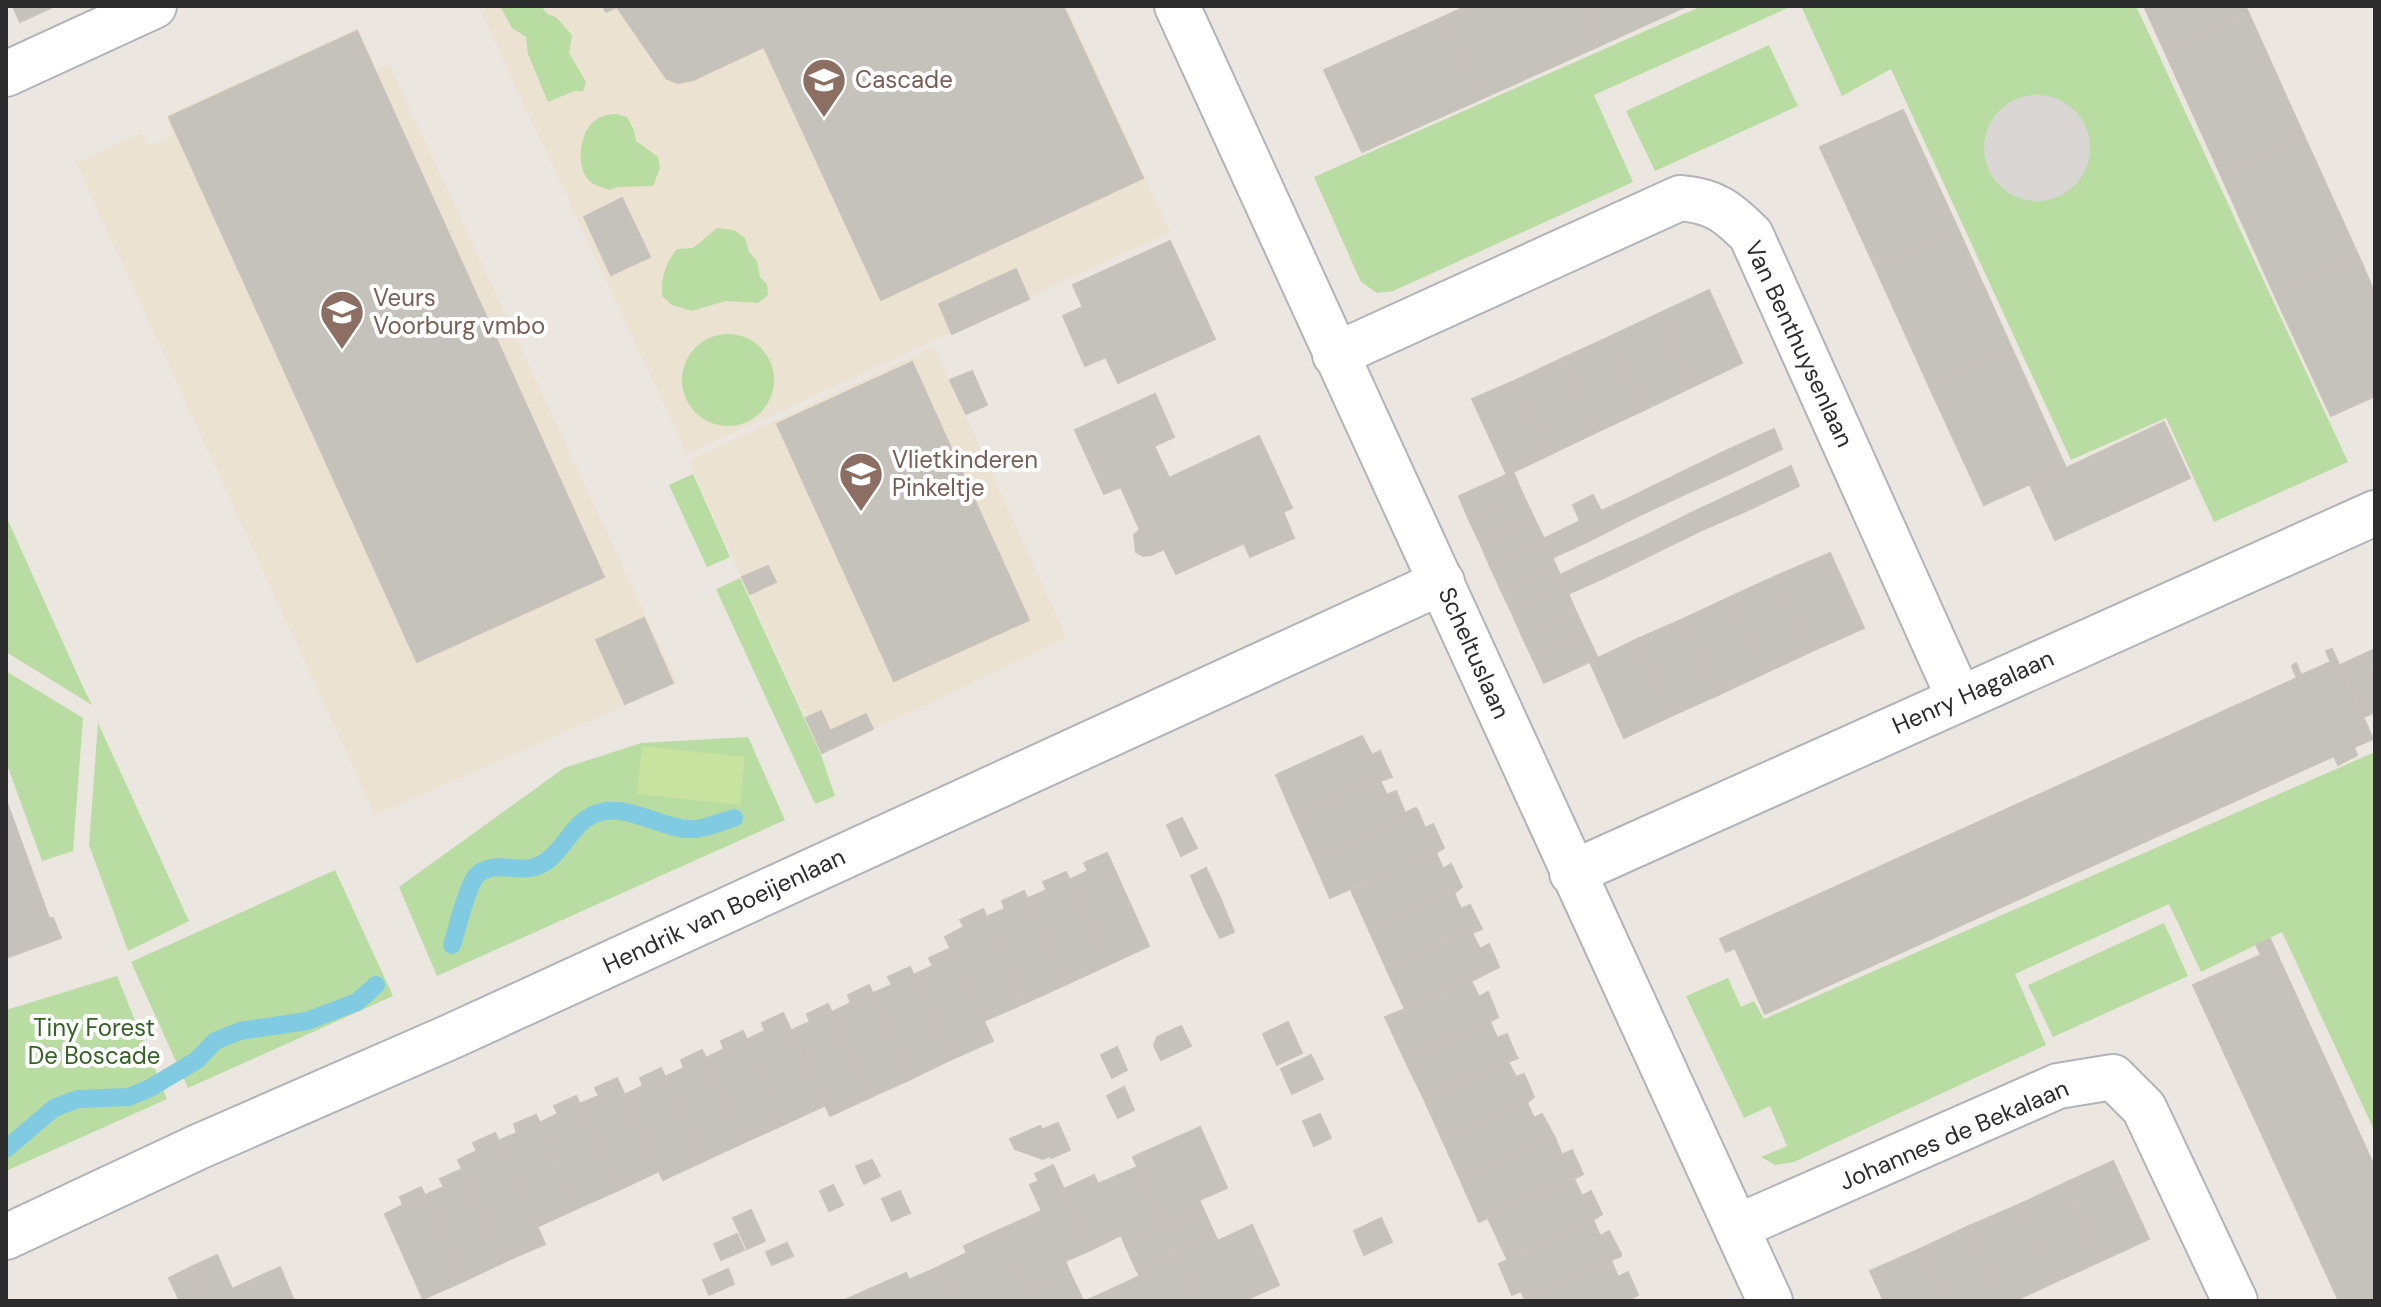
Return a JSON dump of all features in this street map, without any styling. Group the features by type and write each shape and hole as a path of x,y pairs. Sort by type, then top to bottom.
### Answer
{"street":[{"path":"6,74 154,6"},
{"name":"Scheltuslaan","path":"1177,6 1770,1301"},
{"name":"Van Benthuysenlaan","path":"1335,355 1680,198 1700,200 1728,211 1751,235 1959,698"},
{"name":"Henry Hagalaan","path":"1572,873 2375,513"},
{"name":"Hendrik van Boeijenlaan","path":"6,1237 1442,582"},
{"name":"Johannes de Bekalaan","path":"1737,1227 2058,1086 2113,1077 2144,1108 2235,1301"}],"shaded area":[{"name":"Cascade","path":"478,6 1066,6 1170,232 687,454"},
{"name":"Veurs Voorburg vmbo","path":"358,28 377,70 389,64 677,683 375,815 76,163 142,133 148,146 174,135 165,116"},
{"path":"2037,95 2057,99 2074,111 2086,128 2090,148 2086,168 2074,185 2057,197 2037,201 2017,197 2000,185 1988,168 1984,148 1988,128 2000,111 2017,99"},
{"name":"Vlietkinderen Pinkeltje","path":"934,347 1067,638 822,754 688,461"}],"green space":[{"path":"500,6 541,6 547,14 556,17 572,35 569,53 586,82 583,91 574,91 548,102 528,54 526,37 512,28"},
{"path":"1702,6 1792,6 1594,95 1633,182 1393,291 1377,293 1361,282 1314,177"},
{"path":"1801,6 2136,6 2348,462 2214,522 2166,418 2071,460 1891,69 1842,96"},
{"path":"1769,45 1798,106 1655,171 1626,111"},
{"path":"616,114 627,117 636,141 658,157 660,168 653,186 610,190 587,178 581,162 584,136 597,119"},
{"path":"717,228 734,230 745,238 749,252 757,261 760,277 767,284 768,295 758,303 725,301 692,311 672,305 662,296 663,277 669,260 677,249 693,248"},
{"path":"728,334 746,337 761,347 771,362 774,380 771,398 761,413 746,423 728,426 710,423 695,413 685,398 682,380 685,362 695,347 710,337"},
{"path":"693,474 730,557 707,567 669,485"},
{"path":"6,516 83,687 92,705 6,652"},
{"path":"740,578 821,755 835,796 815,804 716,589"},
{"path":"6,671 83,718 73,851 42,861 6,762"},
{"path":"98,723 189,921 128,951 89,845"},
{"path":"748,737 785,820 437,976 399,887 564,768 641,743"},
{"path":"642,746 745,757 740,805 637,794"},
{"path":"2375,752 2375,1132 2282,932 2201,972 2169,904 2015,974 2046,1045 1794,1162 1775,1165 1761,1157 1787,1146 1770,1106 1744,1118 1686,996 1728,978 1741,1007 1754,1001 1764,1019"},
{"path":"335,870 393,996 188,1088 131,962"},
{"path":"2164,923 2188,976 2053,1037 2028,985"},
{"name":"Tiny Forest De Boscade","path":"117,976 167,1099 6,1171 6,1010"}],"building":[{"path":"13,6 55,6 20,22"},
{"path":"603,6 1063,6 1143,178 881,300 764,47 693,80 678,83 667,79 617,7 606,12"},
{"path":"1467,6 1582,6 1599,46 1481,99 1443,17"},
{"path":"1582,6 1687,6 1599,46"},
{"path":"2144,6 2245,6 2249,14 2165,52"},
{"path":"2249,14 2304,136 2220,173 2165,52"},
{"path":"1443,17 1481,99 1362,152 1324,70"},
{"path":"357,31 604,577 417,662 169,117"},
{"path":"1903,110 1958,229 1875,267 1820,147"},
{"path":"2304,136 2359,257 2275,296 2220,173"},
{"path":"622,198 650,257 611,275 584,217"},
{"path":"1958,229 2012,349 1929,386 1875,267"},
{"path":"1170,241 1215,339 1118,383 1106,357 1085,366 1063,316 1083,307 1073,285"},
{"path":"2359,257 2375,294 2375,396 2331,416 2275,296"},
{"path":"1016,269 1029,299 952,334 939,304"},
{"path":"1709,290 1742,363 1692,387 1660,313"},
{"path":"1660,313 1692,387 1644,410 1609,337"},
{"path":"1609,337 1644,410 1597,432 1563,358"},
{"path":"2012,349 2066,468 1984,505 1929,386"},
{"path":"1563,358 1597,432 1549,455 1514,381"},
{"path":"912,362 1029,620 894,681 777,424"},
{"path":"972,371 987,405 966,414 950,380"},
{"path":"1514,381 1549,455 1507,475 1472,399"},
{"path":"1155,394 1174,437 1154,446 1169,478 1259,436 1292,508 1283,512 1294,538 1250,557 1244,543 1176,574 1164,549 1143,556 1136,552 1134,535 1140,530 1121,487 1104,494 1075,430"},
{"path":"2164,422 2190,478 2055,540 2030,485"},
{"path":"1774,429 1782,449 1730,474 1721,453"},
{"path":"1721,453 1730,474 1683,495 1674,476"},
{"path":"1791,466 1799,486 1746,511 1738,491"},
{"path":"1513,472 1523,495 1469,520 1459,496"},
{"path":"1674,476 1683,495 1636,517 1627,499"},
{"path":"1738,491 1746,511 1700,531 1691,513"},
{"path":"1523,495 1534,518 1480,543 1469,520"},
{"path":"1593,495 1601,511 1627,499 1636,517 1589,541 1573,505"},
{"path":"1691,513 1700,531 1653,554 1645,536"},
{"path":"1534,518 1545,541 1490,566 1480,543"},
{"path":"1580,521 1589,541 1552,558 1543,539"},
{"path":"1645,536 1653,554 1606,577 1596,558"},
{"path":"1545,541 1555,564 1501,590 1490,566"},
{"path":"1830,553 1864,628 1810,652 1776,576"},
{"path":"1596,558 1606,577 1568,594 1560,575"},
{"path":"1555,564 1566,588 1512,613 1501,590"},
{"path":"768,566 776,582 750,594 742,577"},
{"path":"1776,576 1810,652 1765,673 1730,597"},
{"path":"1566,588 1576,612 1522,636 1512,613"},
{"path":"1730,597 1765,673 1718,695 1683,619"},
{"path":"1576,612 1587,635 1533,659 1522,636"},
{"path":"644,618 673,683 625,704 596,640"},
{"path":"1683,619 1718,695 1671,716 1635,640"},
{"path":"1587,635 1598,658 1544,683 1533,659"},
{"path":"1635,640 1671,716 1624,738 1590,662"},
{"path":"2332,649 2373,739 2354,747 2357,755 2338,765 2334,756 1765,1014 1735,948 1726,952 1720,939 2297,678 2292,666 2296,663 2301,675 2331,662 2326,651"},
{"path":"2375,649 2375,684 2362,655"},
{"path":"2362,655 2375,684 2375,712 2364,717 2340,665"},
{"path":"821,711 830,731 866,714 873,729 822,753 806,718"},
{"path":"1362,736 1372,755 1380,751 1390,773 1295,819 1276,775"},
{"path":"1390,773 1392,777 1380,781 1387,795 1396,791 1405,813 1416,808 1418,811 1313,859 1295,819"},
{"path":"6,800 49,918 53,918 61,938 6,958"},
{"path":"1418,811 1425,828 1433,824 1444,848 1330,898 1313,859"},
{"path":"1182,818 1197,848 1181,856 1167,825"},
{"path":"1444,848 1436,853 1443,869 1451,864 1462,887 1369,930 1351,890"},
{"path":"1107,853 1149,946 1108,965 1069,880 1088,871 1084,863"},
{"path":"1206,868 1221,900 1205,908 1191,876"},
{"path":"1066,872 1108,965 1067,984 1028,898 1047,890 1043,882"},
{"path":"1462,887 1454,893 1461,909 1470,905 1481,927 1387,970 1369,930"},
{"path":"1024,891 1067,984 1025,1003 986,917 1005,909 1002,901"},
{"path":"1221,900 1234,932 1220,938 1205,908"},
{"path":"983,909 1025,1003 984,1021 945,937 964,927 960,920"},
{"path":"1481,927 1472,933 1480,949 1489,944 1499,967 1386,1019 1405,1009 1387,970"},
{"path":"2270,939 2375,1168 2375,1301 2339,1301 2193,985 2261,955 2256,944"},
{"path":"951,948 993,1041 952,1059 913,975 933,966 929,958"},
{"path":"910,967 952,1059 911,1079 873,993 892,985 888,977"},
{"path":"1499,967 1471,981 1479,997 1488,992 1498,1017 1405,1060 1386,1019"},
{"path":"869,985 911,1079 871,1097 832,1012 851,1003 848,995"},
{"path":"828,1004 871,1097 830,1116 792,1030 810,1022 807,1014"},
{"path":"783,1013 826,1105 785,1124 746,1040 765,1031 762,1023"},
{"path":"1498,1017 1490,1022 1497,1038 1507,1034 1516,1056 1424,1099 1405,1060"},
{"path":"1288,1022 1302,1053 1277,1065 1263,1034"},
{"path":"1181,1026 1191,1046 1161,1060 1154,1046 1157,1037"},
{"path":"743,1031 785,1124 745,1142 706,1058 724,1049 721,1041"},
{"path":"1117,1047 1127,1070 1112,1078 1101,1055"},
{"path":"702,1050 745,1142 704,1161 665,1077 684,1068 681,1060"},
{"path":"1311,1055 1323,1079 1292,1094 1281,1069"},
{"path":"1516,1056 1518,1058 1508,1062 1516,1077 1524,1074 1534,1097 1442,1139 1424,1099"},
{"path":"661,1068 704,1161 663,1180 624,1095 643,1086 640,1078"},
{"path":"617,1078 659,1171 619,1190 579,1104 599,1096 595,1088"},
{"path":"1124,1087 1134,1110 1118,1118 1107,1096"},
{"path":"576,1096 619,1190 578,1208 539,1123 558,1114 554,1106"},
{"path":"1534,1097 1527,1103 1534,1118 1542,1114 1555,1138 1461,1181 1442,1139"},
{"path":"1320,1114 1331,1138 1314,1146 1303,1121"},
{"path":"536,1115 578,1208 537,1227 498,1141 517,1133 514,1124"},
{"path":"1058,1123 1070,1150 1051,1158 1039,1131"},
{"path":"1040,1126 1042,1129 1039,1131 1050,1156 1043,1159 1015,1149 1010,1139"},
{"path":"1200,1127 1227,1188 1199,1200 1204,1211 1165,1229 1133,1157"},
{"path":"495,1133 545,1244 504,1262 458,1160 477,1151 473,1143"},
{"path":"1555,1138 1562,1155 1572,1150 1583,1174 1479,1222 1461,1181"},
{"path":"872,1160 880,1176 864,1184 856,1166"},
{"path":"2113,1161 2149,1239 2101,1261 2065,1183"},
{"path":"1053,1165 1091,1250 1065,1261 1070,1273 1028,1292 999,1230 1042,1211 1030,1185 1039,1181 1035,1174"},
{"path":"1137,1167 1165,1229 1126,1247 1121,1235 1091,1250 1064,1189 1094,1175 1098,1184"},
{"path":"462,1169 504,1262 464,1281 425,1195 444,1187 440,1179"},
{"path":"1583,1174 1574,1179 1582,1196 1591,1191 1602,1214 1507,1259 1488,1218"},
{"path":"2065,1183 2101,1261 2053,1283 2018,1205"},
{"path":"833,1185 843,1205 829,1211 820,1191"},
{"path":"421,1187 464,1281 423,1299 385,1214 403,1205 400,1197"},
{"path":"900,1191 910,1213 892,1221 882,1199"},
{"path":"2018,1205 2053,1283 2014,1301 2004,1301 1969,1226"},
{"path":"751,1210 765,1241 747,1249 733,1218"},
{"path":"1204,1211 1214,1233 1136,1269 1126,1247"},
{"path":"1602,1214 1593,1220 1600,1236 1609,1231 1621,1254 1525,1299 1521,1291 1512,1295 1499,1264"},
{"path":"1381,1218 1392,1242 1364,1255 1354,1231"},
{"path":"1252,1225 1279,1285 1243,1301 1198,1301 1175,1251 1214,1233 1220,1240"},
{"path":"1969,1226 2004,1301 1946,1301 1922,1248"},
{"path":"999,1230 1028,1292 1009,1301 989,1301 987,1297 979,1301 952,1301 936,1268 967,1253 964,1246"},
{"path":"737,1234 744,1250 721,1260 714,1244"},
{"path":"787,1243 793,1256 772,1265 766,1252"},
{"path":"1922,1248 1946,1301 1884,1301 1870,1271"},
{"path":"1175,1251 1198,1301 1116,1301 1110,1290 1140,1276 1136,1269"},
{"path":"1621,1254 1611,1260 1618,1277 1628,1272 1638,1295 1626,1301 1525,1299"},
{"path":"217,1255 232,1289 280,1267 294,1301 207,1301 191,1267"},
{"path":"191,1267 207,1301 180,1301 169,1278"},
{"path":"936,1268 952,1301 869,1301 865,1291 906,1273 909,1280"},
{"path":"728,1269 734,1284 709,1295 703,1280"},
{"path":"1070,1273 1080,1294 1064,1301 1009,1301"},
{"path":"1110,1290 1116,1301 1085,1301 1090,1299"},
{"path":"865,1291 869,1301 843,1301"},
{"path":"1080,1294 1083,1301 1064,1301"}],"waterway":[{"path":"452,945 466,898 477,875 489,868 524,869 542,864 591,816 602,812 624,812 670,826 692,829 734,818"},
{"path":"6,1149 54,1108 78,1099 129,1097 197,1060 215,1041 240,1031 307,1021 357,1002 376,985"}],"place":[{"name":"Cascade","path":"824,119"},
{"name":"Veurs Voorburg vmbo","path":"342,351"},
{"name":"Vlietkinderen Pinkeltje","path":"861,513"}]}
